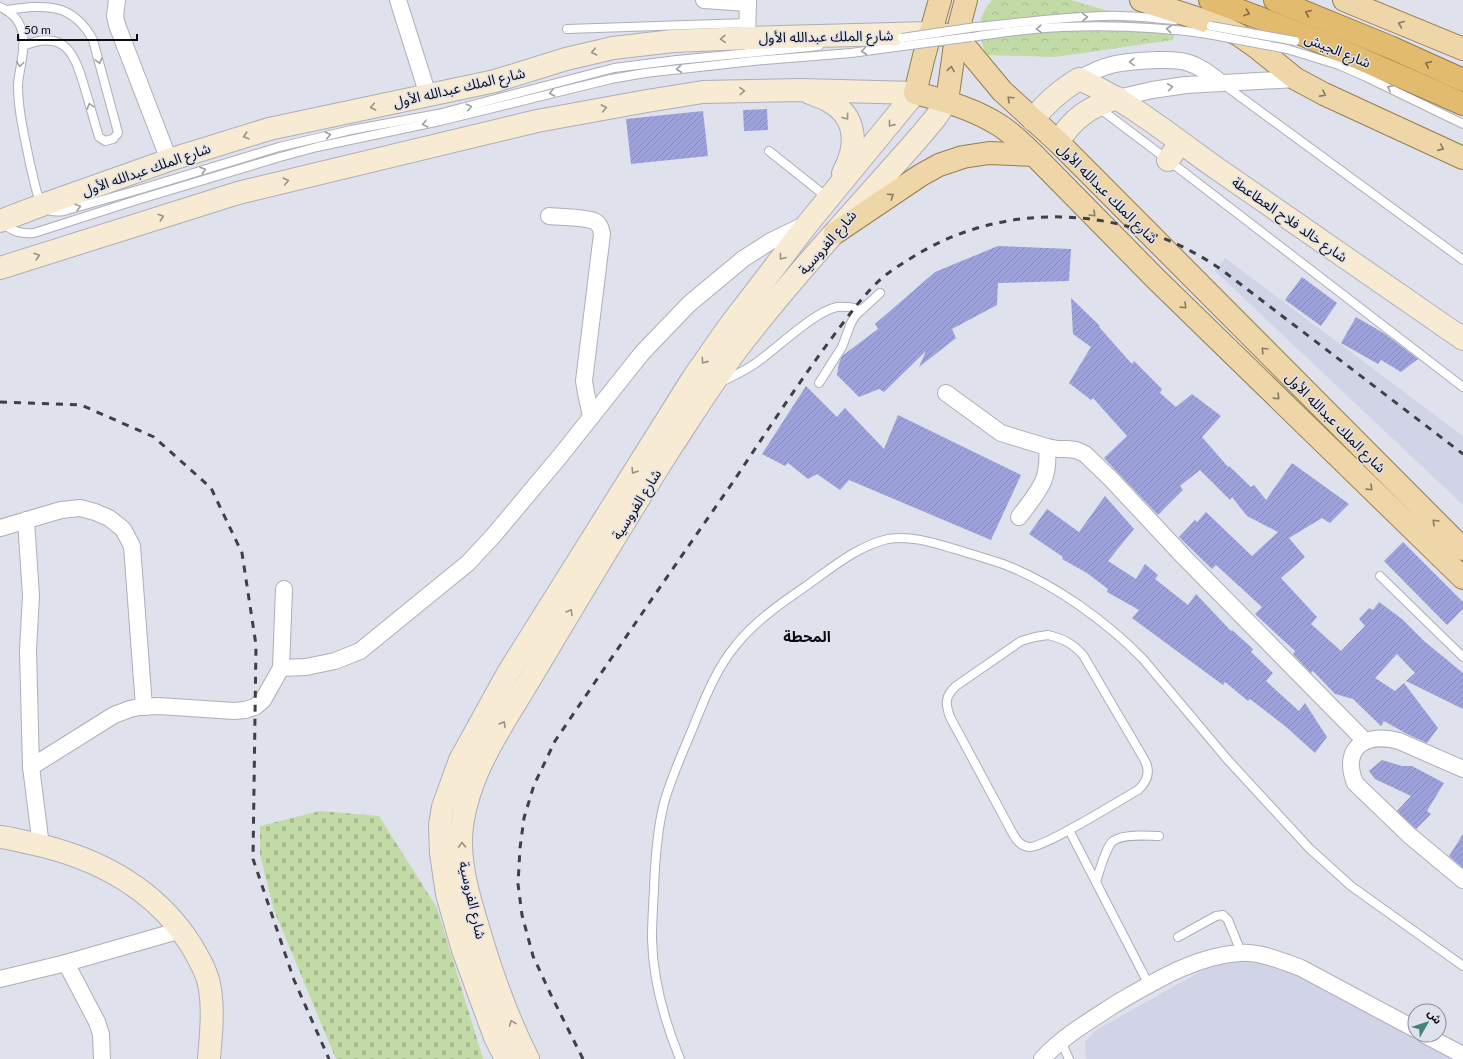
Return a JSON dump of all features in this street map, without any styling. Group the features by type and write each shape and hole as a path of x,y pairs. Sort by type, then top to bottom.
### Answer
{"highway":[{"name":"شارع الجيش","path":"1210,0 1251,14 1374,64 1463,104"},
{"name":"شارع الجيش","path":"1275,0 1390,47 1463,80"}],"main road":[{"name":"شارع الفروسية","path":"506,1059 496,1037 463,950 447,894 441,853 440,825 448,790 460,760 508,673 692,378 727,329 809,222 915,93 940,0"},
{"name":"شارع الفروسية","path":"528,1059 520,1043 488,962 470,904 462,862 461,836 470,791 484,757 500,727 606,552 709,388 781,294 922,134 947,101 964,37 966,0"},
{"path":"1141,0 1221,26 1239,35 1296,78 1354,109 1463,158"},
{"path":"1344,0 1463,49"},
{"name":"شارع الملك عبدالله الأول","path":"0,220 169,160 269,129 495,81 566,59 614,48 748,30 930,33 964,37 968,50 1002,91 1058,142 1463,549"},
{"path":"1033,120 1042,107 1054,96 1079,79"},
{"name":"شارع خالد فلاح العطاعطة","path":"1079,79 1118,98 1174,151 1463,339"},
{"name":"شارع الملك عبدالله الأول","path":"0,268 238,193 536,121 647,100 704,92 801,90 915,93 947,101 982,116 998,125 1034,154 1156,279 1463,578"},
{"path":"801,90 828,100 836,106 845,114 851,124 854,134 854,144 848,164 829,198"},
{"path":"1058,142 1073,122 1096,106 1118,98"},
{"path":"835,233 921,176 939,166 963,157 989,153 1034,154"},
{"path":"0,837 41,846 82,858 125,880 167,913 182,930 199,958 209,982 212,1004 209,1059"}],"street":[{"path":"117,0 116,25 169,160"},
{"path":"398,0 428,95"},
{"path":"704,0 748,1 748,30"},
{"path":"1079,79 1105,66 1118,62 1173,60 1185,61 1196,65 1220,82"},
{"path":"1118,98 1169,87 1220,82 1296,78"},
{"path":"549,216 590,219 599,224 601,229 602,234 584,381 592,416"},
{"path":"281,668 306,667 335,662 360,651 468,563 480,551 561,455 642,353 689,304 743,259 771,241 809,222"},
{"path":"946,393 1001,433 1047,447 1058,449 1067,448 1085,454 1365,741"},
{"path":"1018,517 1042,485 1047,474 1047,447"},
{"path":"0,528 61,510 80,508 109,518 123,529 132,546 144,707"},
{"path":"26,520 31,596 28,650 31,767 41,846"},
{"path":"31,767 114,715 130,709 144,707 245,710 255,707 263,700 281,668 284,589"},
{"path":"1463,769 1388,738 1376,738 1365,741 1356,749 1351,760 1351,772 1355,783 1409,835 1463,880"},
{"path":"0,979 66,963 182,930"},
{"path":"1042,1059 1062,1040 1080,1027 1149,985 1194,963 1217,956 1241,952 1269,957 1301,968 1407,1025"},
{"path":"66,963 97,1022 101,1034 102,1059"},
{"path":"1439,1043 1463,1056"}],"lane":[{"path":"3,8 50,6 61,9 76,17 87,30 93,40 118,133 113,139 105,141 99,137 76,60 68,50 50,40 37,41 23,46"},
{"path":"3,8 14,16 20,25 23,35 18,102 34,181 42,205 54,212 64,211 141,189 279,147 351,130 395,123 445,112 614,68 678,60 828,46"},
{"path":"0,220 8,228 16,232 25,234 34,233 137,200 317,147 440,121 611,79 645,73 753,60 851,53 976,27 1059,19 1105,16 1161,19 1295,41 1369,67 1434,100"},
{"path":"851,43 902,42 964,37 1031,29 1088,26 1148,28 1208,34 1287,50 1338,65 1463,124"},
{"path":"567,29 748,30"},
{"path":"1220,82 1463,260"},
{"path":"1096,106 1174,151 1463,387"},
{"path":"769,151 829,198"},
{"path":"819,383 842,347 851,323 862,309 880,293"},
{"path":"709,388 756,364 814,318 826,311 837,307 862,309"},
{"path":"680,1059 668,1031 654,970 652,939 655,864 658,834 664,803 706,696 719,670 735,646 755,624 845,558 866,546 890,539 915,538 1005,565 1053,589 1096,618 1123,639 1143,658 1227,759 1299,837 1329,867 1351,886 1463,966"},
{"path":"1380,576 1463,657"},
{"path":"1048,635 1062,638 1074,645 1083,655 1148,765 1147,779 1138,790 1069,830 1037,846 1029,847 1022,845 1016,840 947,708 947,700 950,692 956,686 1021,641 1048,635"},
{"path":"1069,830 1149,985"},
{"path":"1096,882 1108,848 1115,840 1125,837 1159,836"},
{"path":"1178,937 1216,916 1223,915 1228,920 1241,952"},
{"path":"1062,1040 1069,1059"}],"shaded area":[{"path":"1225,258 1463,436 1463,505 1215,271"},
{"path":"1249,959 1306,978 1352,1001 1407,1032 1407,1043 1426,1043 1454,1059 1086,1059 1085,1042 1096,1030 1214,964"}],"green space":[{"path":"992,0 1071,0 1175,31 1173,40 1055,57 986,55 981,39 980,26 983,14"},
{"path":"320,811 379,816 437,908 483,1059 336,1059 274,910 260,855 260,826"}],"building":[{"path":"767,109 768,130 744,131 743,110"},
{"path":"703,111 708,156 631,164 626,119"},
{"path":"998,246 1071,249 1069,281 998,283 997,305 952,329 956,338 919,367 926,351 884,392 879,389 859,397 837,375 842,356 878,329 875,324 935,272"},
{"path":"1302,277 1337,303 1321,326 1285,300"},
{"path":"1071,298 1100,326 1099,327 1132,364 1134,361 1162,389 1160,393 1176,407 1192,394 1221,416 1202,437 1228,467 1229,466 1251,487 1254,485 1266,500 1292,463 1349,504 1330,523 1322,518 1289,538 1305,557 1281,578 1317,617 1311,624 1341,651 1365,626 1359,619 1369,608 1373,610 1379,602 1402,619 1424,641 1463,673 1463,709 1406,681 1415,673 1397,654 1375,678 1395,691 1404,683 1438,728 1427,743 1384,721 1381,726 1353,699 1335,694 1313,671 1311,673 1293,654 1295,651 1255,614 1262,607 1216,565 1212,569 1179,537 1195,520 1197,522 1206,512 1252,556 1278,532 1247,516 1232,497 1230,500 1200,470 1180,486 1183,490 1158,515 1104,458 1127,436 1093,398 1091,400 1069,383 1091,347 1073,334"},
{"path":"1356,317 1385,334 1418,359 1401,372 1381,360 1378,364 1341,343"},
{"path":"806,386 837,417 845,408 884,449 898,415 1021,475 991,540 849,480 840,490 817,474 808,479 788,463 785,466 762,454"},
{"path":"1105,496 1134,529 1108,561 1136,579 1145,564 1158,575 1155,579 1188,605 1196,594 1231,631 1232,630 1253,649 1251,652 1273,673 1266,681 1299,711 1305,703 1327,737 1315,753 1285,726 1250,699 1248,701 1225,682 1223,685 1132,618 1139,610 1107,592 1108,589 1087,573 1062,559 1063,557 1029,534 1047,509 1079,532"},
{"path":"1403,542 1463,602 1463,609 1447,625 1384,561"},
{"path":"1382,760 1402,766 1412,766 1444,783 1427,811 1431,814 1416,829 1397,811 1411,796 1375,779 1369,771"},
{"path":"1463,834 1463,868 1449,856"}],"railway":[{"path":"583,1059 533,956 522,915 518,884 520,848 524,818 534,785 555,741 806,374 861,300 882,278 896,267 921,252 958,235 996,223 1035,218 1074,218 1113,223 1151,233 1187,249 1222,270 1463,454"},
{"path":"0,402 81,405 154,437 211,488 242,553 256,645 253,859 294,980 329,1059"}],"district":[{"name":"المحطة","path":"807,636"}]}
